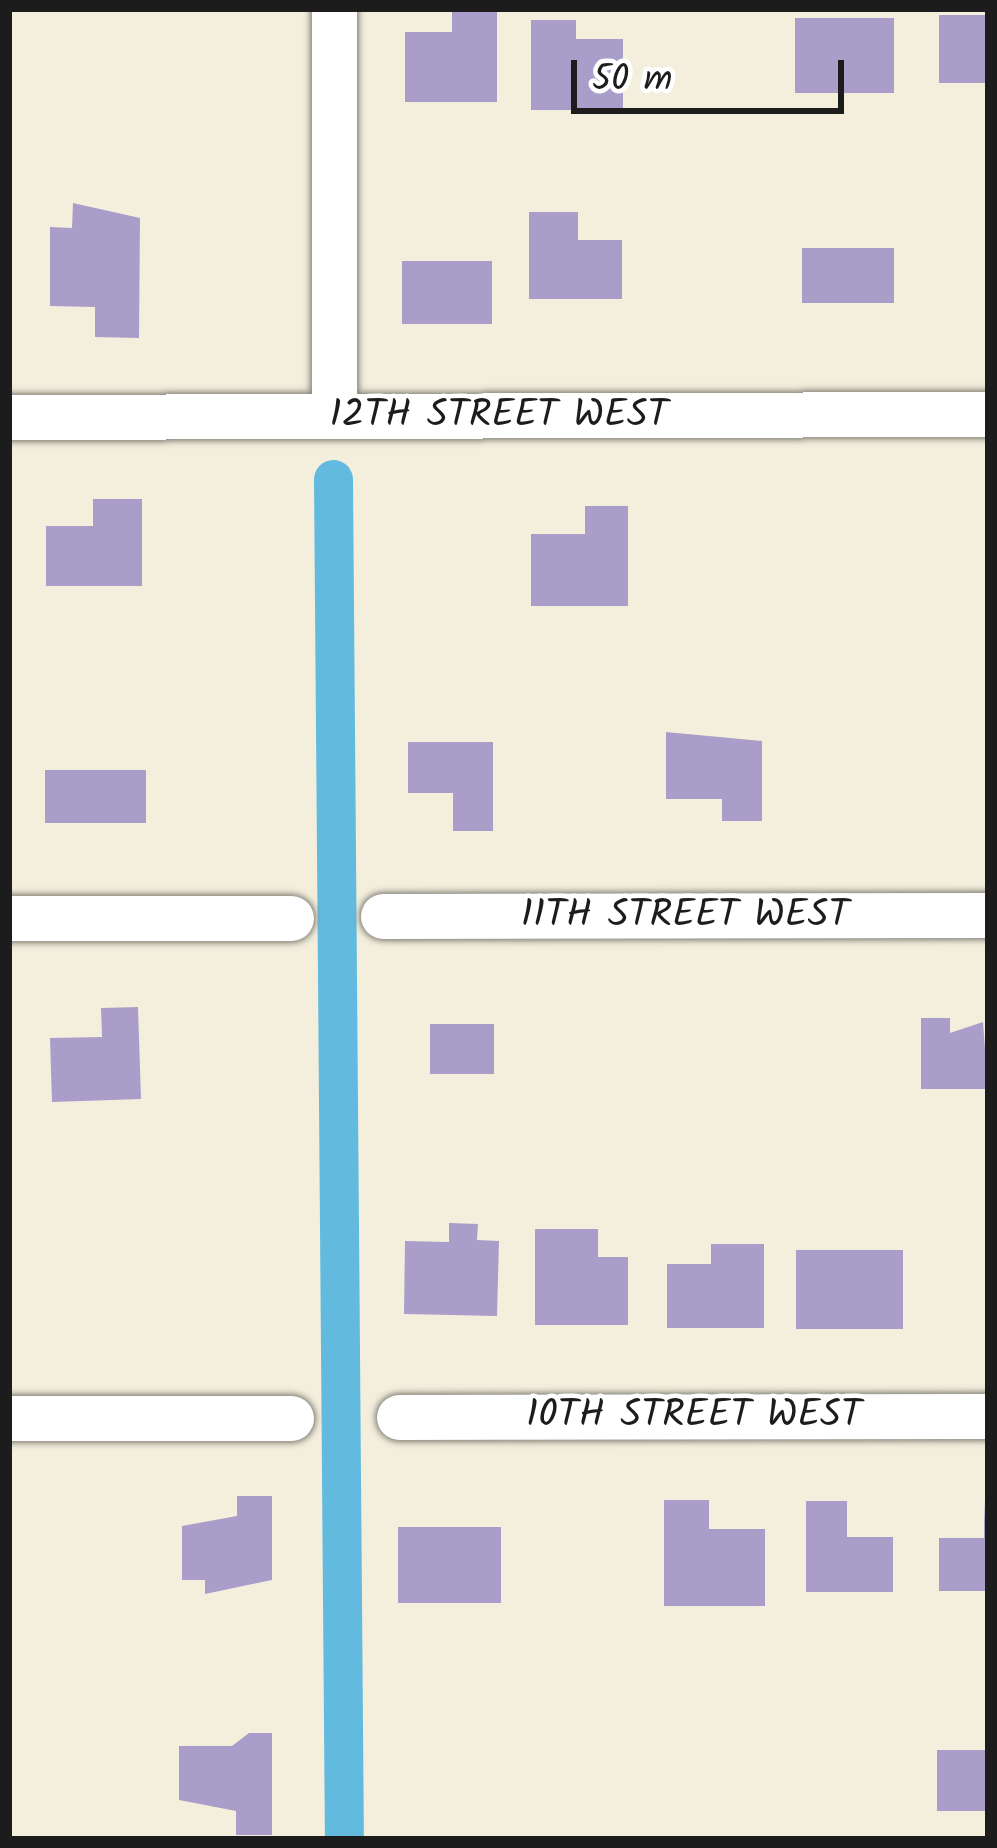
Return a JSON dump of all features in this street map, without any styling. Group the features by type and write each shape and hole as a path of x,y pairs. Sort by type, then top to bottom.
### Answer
{"street":[{"path":"334,9 334,416"},
{"name":"12TH STREET WEST","path":"9,417 988,414"},
{"name":"11TH STREET WEST","path":"383,916 988,915"},
{"path":"9,918 291,918"},
{"name":"10TH STREET WEST","path":"399,1417 988,1416"},
{"path":"9,1418 291,1418"}],"building":[{"path":"452,9 497,9 497,102 405,102 405,32 452,32"},
{"path":"939,15 988,15 988,83 939,83"},
{"path":"795,18 894,18 894,93 795,93"},
{"path":"531,20 576,20 576,39 623,39 623,110 531,110"},
{"path":"73,203 140,218 139,338 95,337 95,307 50,306 50,227 72,228"},
{"path":"529,212 578,212 578,240 622,240 622,299 529,299"},
{"path":"802,248 894,248 894,303 802,303"},
{"path":"402,261 492,261 492,324 402,324"},
{"path":"93,499 142,499 142,586 46,586 46,526 93,526"},
{"path":"585,506 628,506 628,606 531,606 531,534 585,534"},
{"path":"666,732 762,741 762,821 722,821 722,799 666,799"},
{"path":"408,742 493,742 493,831 453,831 453,793 408,793"},
{"path":"45,770 146,770 146,823 45,823"},
{"path":"138,1007 141,1099 52,1102 50,1038 102,1037 101,1008"},
{"path":"921,1018 950,1018 950,1033 983,1022 988,1089 921,1089"},
{"path":"430,1024 494,1024 494,1074 430,1074"},
{"path":"449,1223 478,1224 477,1240 499,1241 497,1316 404,1314 405,1241 449,1242"},
{"path":"535,1229 598,1229 598,1257 628,1257 628,1325 535,1325"},
{"path":"711,1244 764,1244 764,1328 667,1328 667,1264 711,1264"},
{"path":"796,1250 903,1250 903,1329 796,1329"},
{"path":"237,1496 272,1496 272,1580 205,1594 205,1580 182,1580 182,1526 237,1516"},
{"path":"664,1500 709,1500 709,1529 765,1529 765,1606 664,1606"},
{"path":"984,1500 988,1591 939,1591 939,1538 984,1538"},
{"path":"806,1501 847,1501 847,1537 893,1537 893,1592 806,1592"},
{"path":"398,1527 501,1527 501,1603 398,1603"},
{"path":"249,1733 272,1733 272,1835 236,1835 236,1811 179,1800 179,1746 232,1746"},
{"path":"937,1750 988,1750 988,1811 937,1811"}],"waterway":[{"path":"333,479 344,1839"}]}
